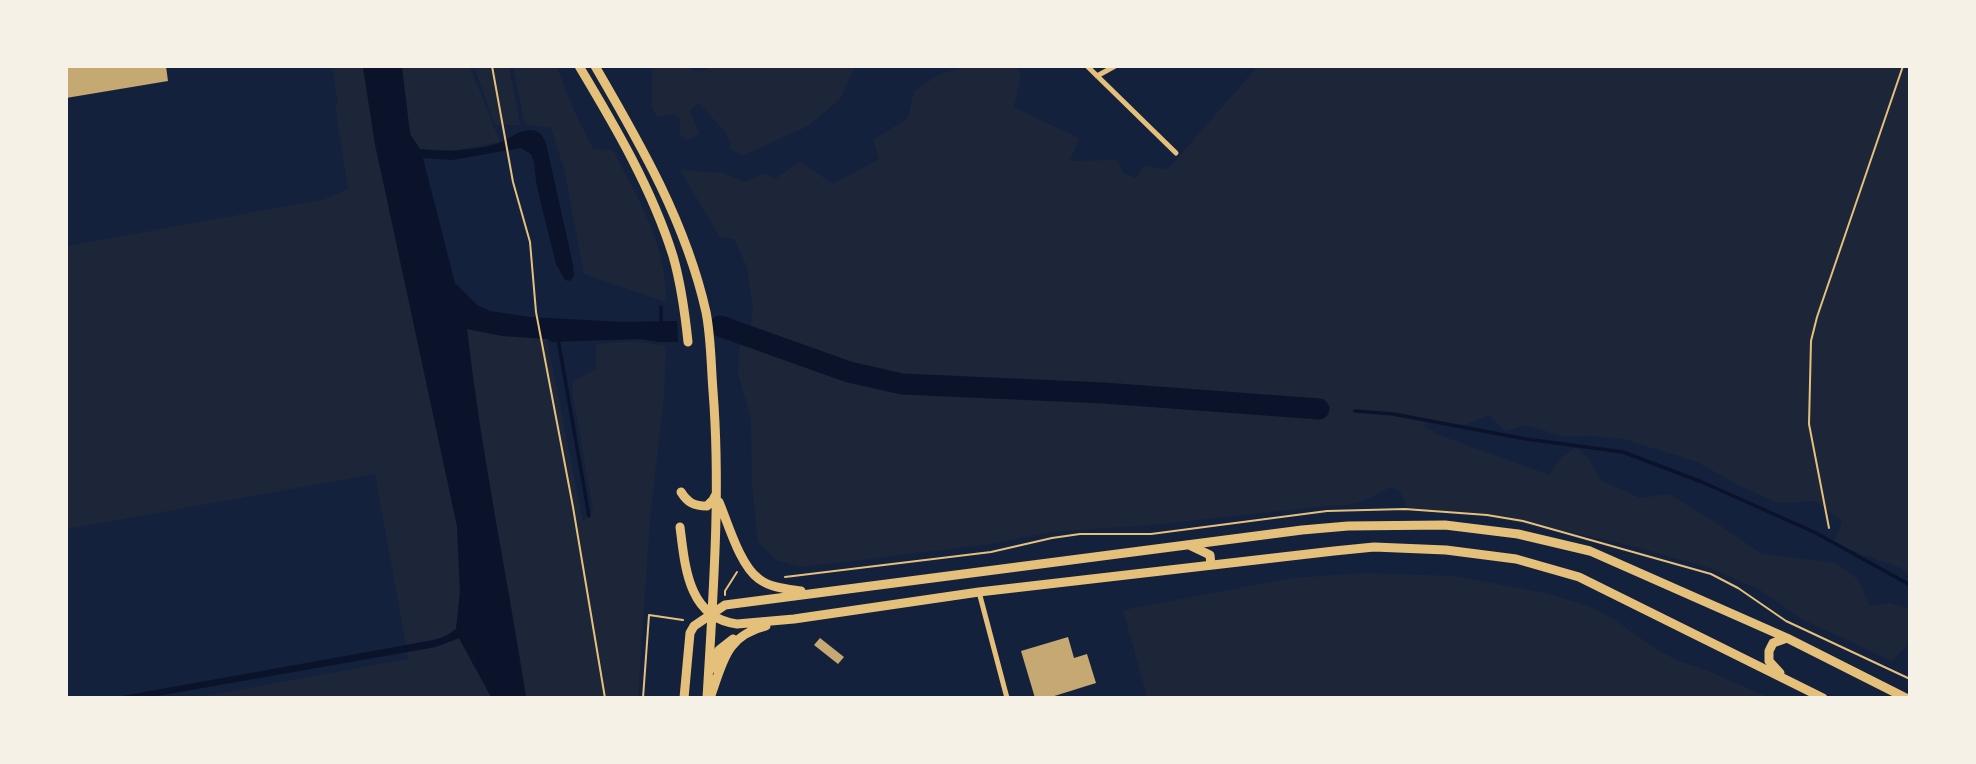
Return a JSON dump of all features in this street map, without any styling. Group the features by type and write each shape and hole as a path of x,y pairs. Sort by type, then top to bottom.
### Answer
{"main road":[{"path":"579,66 639,173 672,254 681,290 688,342"},
{"path":"596,66 665,193 686,245 706,314 717,433 708,698"},
{"path":"681,492 693,505 707,506 716,494"},
{"path":"716,494 738,551 745,565 757,578 778,587 813,593"},
{"path":"684,698 690,633 694,626 725,605 1302,530 1349,526 1445,525 1518,534 1590,551 1787,638 1906,698"},
{"path":"680,527 688,580 698,600 726,622 737,624 791,619 979,592 1374,547 1446,550 1516,559 1579,578 1823,698"},
{"path":"1187,545 1207,552 1211,565"},
{"path":"708,675 724,645 754,629 791,619"},
{"path":"708,698 725,654 744,633"},
{"path":"1783,677 1769,660 1769,651 1773,643 1787,638"}],"street":[{"path":"1087,66 1176,153"},
{"path":"1097,76 1115,66"},
{"path":"979,592 1007,698"}],"path":[{"path":"492,66 513,182 530,242 536,312 573,507 604,698"},
{"path":"1829,528 1809,424 1811,341 1903,66"},
{"path":"643,698 649,615"}],"shaded area":[{"path":"855,66 840,99 808,126 742,156 731,149 727,134 699,103 690,110 699,134 687,141 680,134 680,119 674,114 657,117 652,107 652,67 691,67 693,71 707,70 707,67"},
{"path":"332,67 363,67 375,144 457,526 460,592 456,629 441,638 406,645 375,474 67,529 67,246 326,199 348,189"},
{"path":"363,67 402,67 410,134 420,149 450,151 480,148 499,143 526,130 538,132 545,140 573,265 574,276 570,281 565,280 556,264 531,154 521,148 452,160 423,158 455,283 477,305 490,311 530,317 623,322 677,321 678,342 640,339 552,342 547,339 502,336 467,329 487,468 526,697 491,697 459,638 436,647 152,697 111,698 434,640 456,629 460,592 457,526 375,144"},
{"path":"402,67 470,67 500,142 451,151 420,149 410,134"},
{"path":"474,67 509,67 520,125 495,125"},
{"path":"513,67 557,67 574,111 593,149 613,150 641,204 656,242 662,262 666,302 584,274 564,169 551,128 525,124"},
{"path":"961,67 1017,67 1021,74 1014,107 1079,138 1070,161 1117,160 1123,173 1136,178 1144,166 1168,169 1257,67 1909,67 1909,575 1901,568 1834,542 1842,521 1815,501 1778,503 1697,462 1624,439 1564,437 1526,425 1505,431 1489,415 1462,426 1429,419 1424,426 1437,434 1549,475 1561,458 1576,447 1589,459 1601,480 1640,498 1669,494 1762,554 1836,563 1858,579 1870,606 1889,603 1909,608 1909,644 1892,661 1801,619 1760,590 1710,568 1570,532 1472,514 1409,511 1399,490 1390,487 1366,500 1345,505 1153,525 1051,532 991,544 801,567 776,560 758,542 752,483 751,418 738,374 740,340 751,324 753,310 747,267 734,239 719,236 680,170 724,173 745,182 765,173 775,179 800,161 833,184 879,159 873,140 908,118 914,91 938,75"},
{"path":"467,329 547,339 583,522 593,510 572,390 573,381 596,369 596,344 634,341 666,346 664,394 650,519 638,697 526,697"},
{"path":"1364,573 1455,576 1545,593 1589,606 1615,620 1659,651 1768,697 1147,697 1123,610 1292,578"},
{"path":"459,638 491,697 194,698 408,659 407,652 443,645"}],"building":[{"path":"66,66 166,66 168,81 66,98"},
{"path":"1068,637 1074,658 1087,654 1096,683 1048,698 1035,698 1021,651"},
{"path":"820,638 844,657 838,664 814,645"}],"waterway":[{"path":"661,307 661,322"},
{"path":"720,326 849,372 902,384 1104,393 1319,409"},
{"path":"558,339 589,516"},
{"path":"1355,411 1393,414 1526,439 1623,452 1702,482 1816,533 1910,585"}]}
